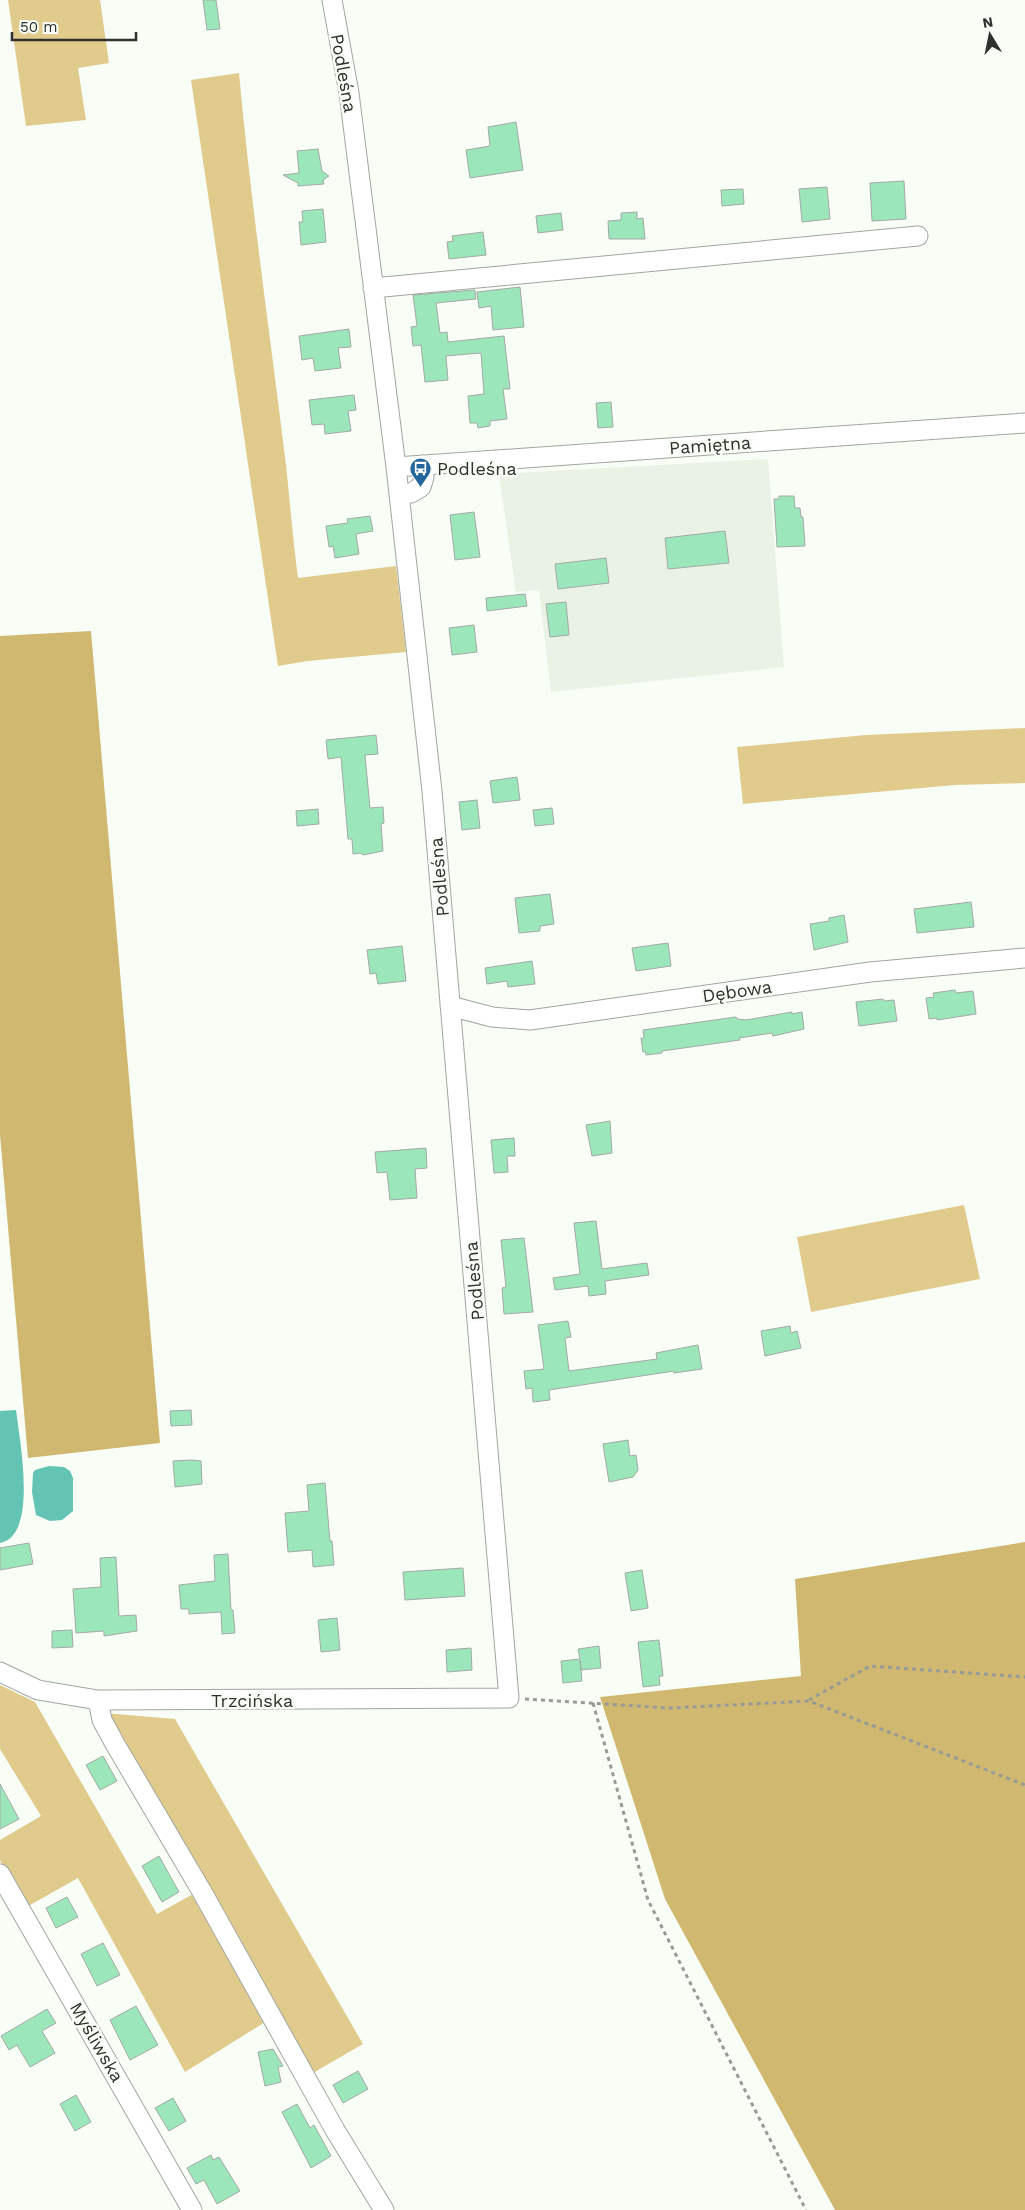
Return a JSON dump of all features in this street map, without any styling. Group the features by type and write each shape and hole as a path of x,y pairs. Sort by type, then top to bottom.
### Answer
{"street":[{"name":"Podleśna","path":"332,0 349,93 396,468 432,791 509,1698"},
{"path":"373,288 918,236"},
{"name":"Pamiętna","path":"396,468 1025,423"},
{"path":"399,494 410,493 421,487 424,477 423,465"},
{"name":"Dębowa","path":"450,1006 492,1017 530,1020 870,972 1025,958"},
{"name":"Trzcińska","path":"0,1672 38,1690 98,1700 509,1698"},
{"path":"98,1700 102,1720 115,1744 201,1890 335,2130 384,2210"},
{"name":"Myśliwska","path":"0,1874 192,2210"}],"path":[{"path":"809,1701 870,1666 1025,1677"},
{"path":"509,1698 670,1708 809,1701 1025,1785"},
{"path":"593,1703 648,1900 806,2210"}],"shaded area":[{"path":"8,0 100,0 109,63 78,68 86,120 26,126"},
{"path":"239,73 298,578 396,566 406,652 308,661 278,666 191,80"},
{"path":"768,459 784,667 551,692 539,590 516,592 499,474"},
{"path":"91,631 160,1443 28,1458 0,1135 0,636"},
{"path":"1025,728 1025,783 955,785 743,804 737,747 866,735"},
{"path":"964,1205 980,1279 811,1312 797,1237"},
{"path":"1025,1542 1025,2210 835,2210 665,1899 600,1697 801,1676 795,1579"},
{"path":"0,1685 35,1702 157,1914 195,1893 92,1712 175,1719 363,2044 311,2074 278,2014 185,2072 78,1878 23,1909 0,1860 0,1840 41,1816 0,1749"}],"water":[{"path":"16,1410 23,1462 23,1505 19,1523 12,1536 0,1543 0,1411"},
{"path":"49,1466 64,1467 70,1471 73,1478 73,1511 62,1520 50,1521 36,1515 32,1492 33,1473 35,1470"}],"building":[{"path":"203,0 216,0 220,29 207,30"},
{"path":"516,122 523,170 470,178 466,150 490,146 488,127"},
{"path":"318,149 322,171 329,176 323,180 324,184 298,186 298,183 283,175 299,173 297,151"},
{"path":"904,181 906,219 872,221 870,183"},
{"path":"827,187 830,219 802,222 799,189"},
{"path":"743,189 744,204 722,206 721,190"},
{"path":"323,209 326,242 301,245 299,222 303,222 302,211"},
{"path":"637,212 637,219 643,218 645,239 609,239 608,221 621,220 621,213"},
{"path":"561,213 563,230 538,233 536,216"},
{"path":"483,232 486,255 449,259 447,242 453,241 452,236"},
{"path":"520,287 524,327 493,330 491,306 479,308 477,292"},
{"path":"475,290 476,299 436,303 440,333 447,332 448,342 504,336 510,389 503,389 507,419 490,421 490,426 478,428 477,423 470,423 468,396 484,394 481,353 446,356 448,380 425,382 421,345 413,346 411,327 417,326 413,295"},
{"path":"349,329 351,347 338,348 341,368 315,371 313,358 302,360 299,336"},
{"path":"354,395 356,410 348,411 351,431 325,434 324,424 312,425 309,400"},
{"path":"611,402 613,427 598,428 596,403"},
{"path":"779,496 794,496 795,508 800,508 801,517 803,517 805,546 777,547 774,499 779,499"},
{"path":"474,512 480,557 455,560 450,515"},
{"path":"370,516 373,531 356,534 359,554 335,558 333,546 329,547 326,526 348,523 347,519"},
{"path":"725,531 729,563 668,569 665,538"},
{"path":"606,558 609,583 558,589 555,564"},
{"path":"525,594 527,606 487,611 486,598"},
{"path":"566,602 569,635 550,637 546,604"},
{"path":"474,625 477,652 452,655 449,628"},
{"path":"376,735 378,754 365,755 370,808 383,807 384,823 381,824 383,851 363,855 361,853 353,854 352,839 348,839 341,757 328,759 326,740"},
{"path":"517,777 520,800 493,803 490,781"},
{"path":"477,800 480,828 462,830 459,802"},
{"path":"552,808 554,824 535,826 533,810"},
{"path":"318,809 319,824 297,826 296,811"},
{"path":"550,894 554,924 540,926 540,931 519,933 515,898"},
{"path":"971,902 974,927 917,933 914,909"},
{"path":"844,915 848,942 814,950 810,924 829,921 829,918"},
{"path":"668,943 671,966 636,971 632,948"},
{"path":"402,946 406,981 378,984 376,973 370,974 367,950"},
{"path":"532,961 535,984 508,987 507,981 487,984 485,968"},
{"path":"955,990 956,993 973,991 976,1014 937,1020 937,1018 929,1019 926,998 934,997 933,993"},
{"path":"883,999 884,1001 894,1000 897,1021 859,1026 856,1002"},
{"path":"792,1012 792,1014 802,1012 804,1029 773,1036 772,1033 739,1038 740,1040 662,1051 662,1053 646,1055 646,1052 643,1052 641,1038 644,1038 643,1030 736,1017 737,1019 746,1020"},
{"path":"610,1121 612,1153 592,1156 586,1125"},
{"path":"514,1138 515,1156 507,1156 508,1172 494,1173 491,1140"},
{"path":"426,1148 427,1168 415,1169 417,1198 390,1200 387,1172 377,1173 375,1152"},
{"path":"596,1221 602,1269 647,1263 649,1275 605,1281 606,1294 589,1296 588,1286 555,1290 553,1278 580,1274 574,1223"},
{"path":"524,1238 533,1312 504,1314 502,1288 506,1287 501,1240"},
{"path":"568,1321 571,1337 565,1338 569,1371 657,1359 656,1353 698,1345 702,1369 674,1373 674,1371 549,1390 550,1400 533,1402 532,1388 526,1389 524,1371 544,1369 538,1325"},
{"path":"790,1326 791,1333 797,1331 801,1348 765,1356 761,1331"},
{"path":"191,1410 192,1425 171,1426 170,1411"},
{"path":"628,1440 630,1456 636,1455 638,1470 633,1477 609,1482 603,1444"},
{"path":"173,1461 201,1461 202,1484 175,1487"},
{"path":"325,1483 334,1565 313,1567 312,1550 288,1552 285,1513 309,1511 307,1485"},
{"path":"29,1543 33,1564 0,1570 0,1548"},
{"path":"228,1554 231,1610 233,1610 235,1633 222,1634 221,1612 189,1614 189,1609 181,1609 179,1585 215,1581 214,1555"},
{"path":"116,1557 119,1616 136,1615 137,1631 104,1636 104,1631 76,1633 73,1589 101,1587 100,1558"},
{"path":"463,1568 465,1596 405,1600 403,1572"},
{"path":"642,1570 648,1608 631,1611 625,1573"},
{"path":"337,1618 340,1650 321,1652 318,1620"},
{"path":"72,1630 73,1647 52,1648 52,1631"},
{"path":"659,1640 663,1676 659,1676 660,1685 643,1687 638,1642"},
{"path":"599,1646 601,1668 581,1670 580,1660 582,1681 563,1683 561,1661 580,1659 578,1649"},
{"path":"471,1648 472,1670 447,1672 446,1650"},
{"path":"103,1756 117,1781 100,1790 86,1765"},
{"path":"0,1784 19,1819 0,1829"},
{"path":"159,1856 179,1892 162,1902 142,1866"},
{"path":"67,1897 78,1917 56,1928 46,1908"},
{"path":"103,1943 120,1975 97,1986 81,1954"},
{"path":"136,2006 158,2045 130,2060 110,2020"},
{"path":"47,2009 56,2023 42,2031 55,2053 30,2067 17,2045 9,2050 1,2036"},
{"path":"273,2049 283,2066 278,2067 281,2082 265,2086 258,2052"},
{"path":"358,2071 368,2089 343,2103 333,2085"},
{"path":"76,2095 91,2122 75,2131 60,2104"},
{"path":"173,2098 186,2121 169,2131 155,2108"},
{"path":"297,2104 310,2128 314,2125 331,2156 311,2168 282,2112"},
{"path":"211,2155 213,2160 219,2157 240,2191 217,2204 204,2180 196,2184 187,2168"}],"place":[{"name":"Podleśna","path":"421,487"}]}
